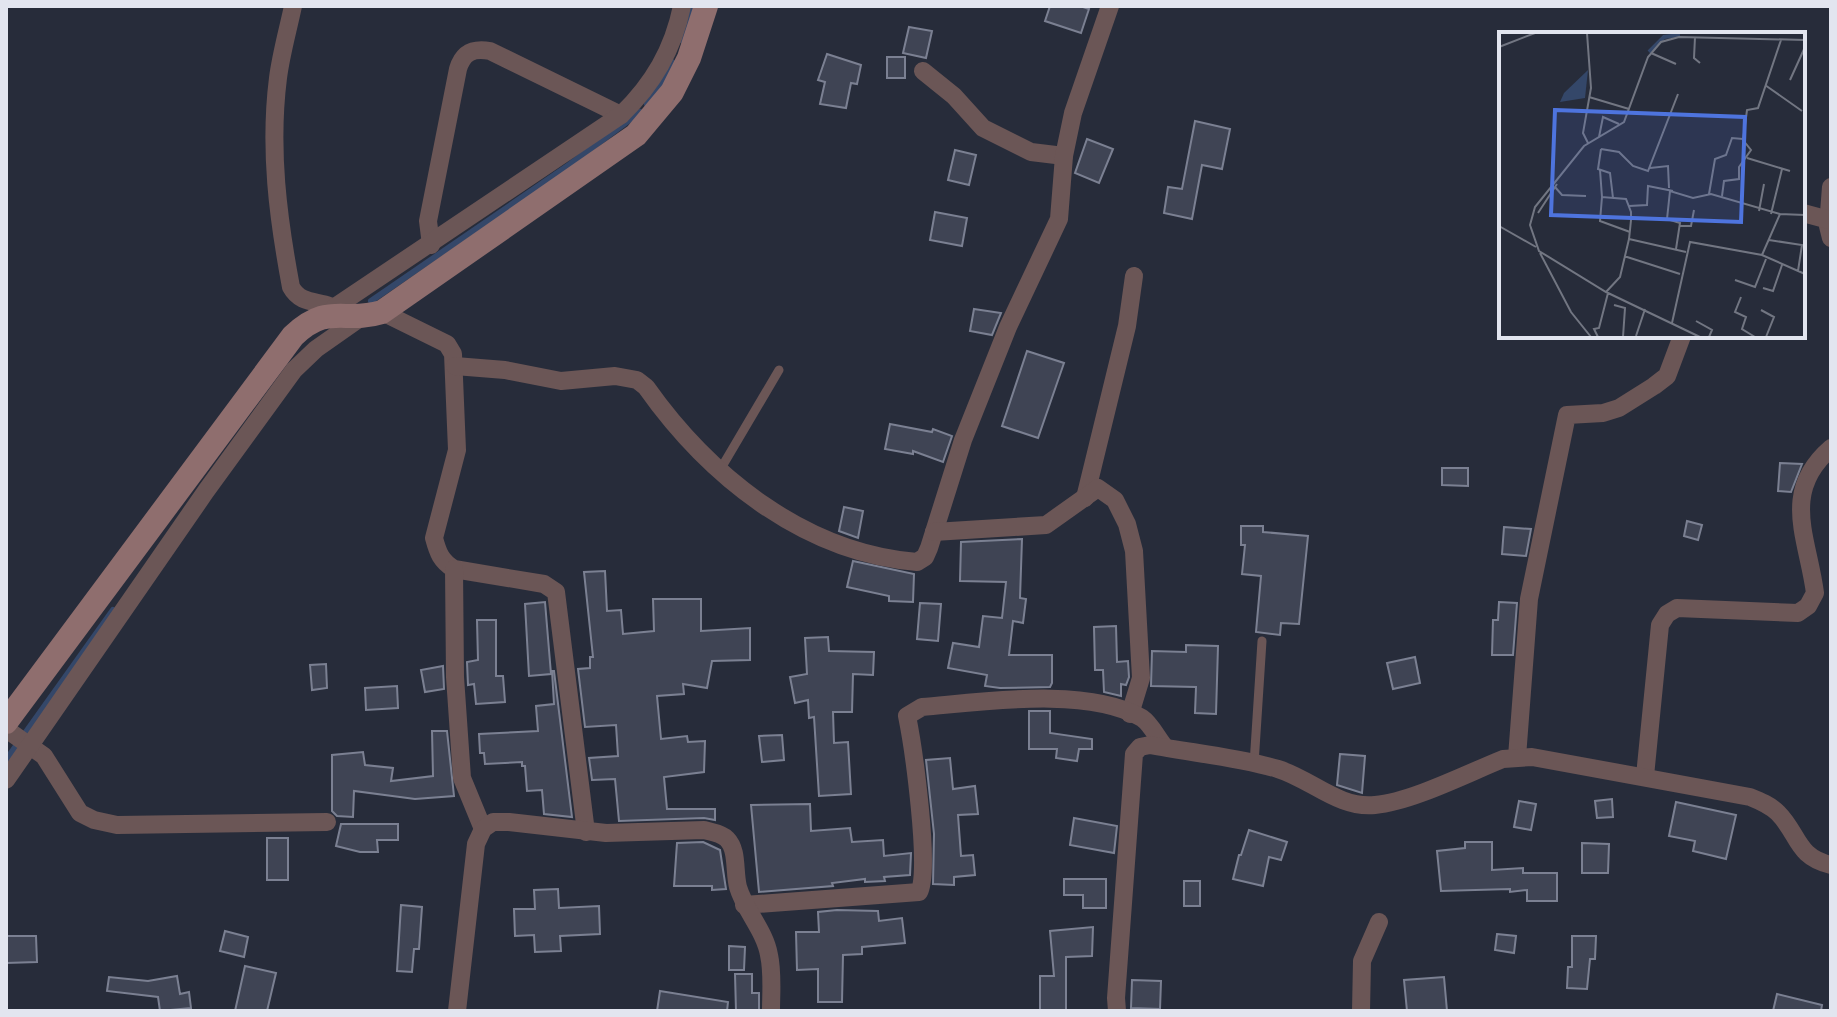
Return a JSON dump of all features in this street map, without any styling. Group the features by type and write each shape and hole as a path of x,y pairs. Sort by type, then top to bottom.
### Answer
{"street":[{"path":"293,6 278,78 274,141 278,216 291,287 295,294 309,303 355,312 447,344 453,354 456,461 441,504 434,538 437,551 444,563 454,569 544,584 556,592 586,832"},
{"path":"355,312 431,245 621,115 643,94 668,53 682,6"},
{"path":"6,780 16,734 293,336 319,317 355,312 636,135 672,92 689,58 706,6"},
{"path":"455,366 505,370 561,381 615,376 637,380 646,387 686,440 745,492 778,515 825,541 917,562 925,557 963,440 1008,327 1059,219 1064,156 1073,113 1110,6"},
{"path":"431,245 428,221 462,57 479,49 490,51 621,115"},
{"path":"923,71 954,96 983,128 1031,152 1064,156"},
{"path":"1805,214 1830,229 1831,187"},
{"path":"1085,498 1127,326 1134,276"},
{"path":"1517,757 1529,599 1567,415 1603,413 1619,408 1654,386 1667,376 1681,338"},
{"path":"1645,776 1660,625 1667,614 1677,608 1798,613 1808,606 1815,593 1800,512 1801,493 1808,474 1831,448"},
{"path":"934,532 1046,525 1098,488 1115,500 1127,524 1134,551 1141,678 1130,714"},
{"path":"454,569 455,677 462,778 483,829"},
{"path":"744,905 919,892 923,884 922,841 907,716 922,707 1035,697 1109,705 1144,719 1165,747"},
{"path":"16,734 44,756 80,813 94,820 117,825 327,822"},
{"path":"1117,1011 1134,754 1140,747 1165,747 1289,773 1343,801 1361,805 1400,799 1503,759 1517,757 1645,776 1750,797 1766,804 1779,814 1806,854 1831,865"},
{"path":"457,1011 472,860 483,829 493,822 586,832 704,830 728,839 744,905 766,942 770,957 771,1011"},
{"path":"1361,1011 1362,961 1379,922"}],"lane":[{"path":"720,470 779,370"},
{"path":"1254,764 1262,641"}],"building":[{"path":"1050,6 1089,9 1081,33 1045,21"},
{"path":"909,27 932,31 926,58 903,53"},
{"path":"827,54 861,65 857,84 851,83 846,108 820,104 825,82 818,80"},
{"path":"887,57 905,57 905,78 887,78"},
{"path":"1195,121 1230,129 1222,169 1202,165 1192,219 1164,213 1168,187 1182,189"},
{"path":"1087,139 1113,149 1099,183 1075,173"},
{"path":"955,150 976,155 969,185 948,180"},
{"path":"935,212 967,218 962,246 930,240"},
{"path":"974,309 1001,313 992,335 970,331"},
{"path":"1027,351 1064,363 1038,438 1002,426"},
{"path":"890,424 932,432 933,429 952,436 943,462 913,451 913,454 885,449"},
{"path":"1780,463 1802,464 1791,492 1778,491"},
{"path":"1442,468 1468,468 1468,486 1442,485"},
{"path":"844,507 863,511 858,538 839,531"},
{"path":"1687,521 1702,525 1698,540 1684,536"},
{"path":"1241,526 1263,526 1263,532 1308,536 1299,624 1281,623 1280,635 1256,632 1261,576 1242,574 1245,545 1241,545"},
{"path":"1504,527 1531,529 1526,556 1502,554"},
{"path":"1022,539 1020,598 1026,599 1023,623 1013,621 1009,655 1052,655 1052,683 1050,687 985,686 987,675 948,668 953,643 979,647 983,616 1002,618 1006,582 960,581 961,542"},
{"path":"853,561 914,574 913,602 889,601 889,596 847,587"},
{"path":"605,571 607,611 621,610 623,634 654,631 653,599 701,599 701,631 750,628 750,660 712,661 707,688 683,684 684,694 657,696 661,739 687,736 688,742 705,741 704,772 664,777 667,809 715,809 715,820 619,821 615,779 592,780 589,758 618,756 616,725 585,727 578,669 590,668 590,657 593,657 584,572"},
{"path":"545,602 551,674 529,676 525,604"},
{"path":"1499,602 1517,603 1513,655 1492,655 1493,620 1498,620"},
{"path":"920,603 941,604 938,641 917,639"},
{"path":"477,620 496,620 496,676 503,676 505,702 476,704 474,684 468,685 467,662 478,660"},
{"path":"1116,626 1117,662 1128,661 1129,677 1126,685 1121,684 1121,696 1104,692 1103,670 1095,670 1094,627"},
{"path":"828,637 829,651 874,652 873,675 853,674 852,712 833,712 834,743 848,742 851,794 819,796 814,717 809,718 808,700 795,703 790,677 807,674 805,638"},
{"path":"1186,645 1218,646 1216,714 1195,713 1196,687 1151,686 1152,651 1186,652"},
{"path":"1415,657 1420,683 1393,689 1387,663"},
{"path":"326,664 327,688 312,690 310,665"},
{"path":"443,666 444,689 425,692 421,670"},
{"path":"552,671 572,817 544,814 542,790 527,791 522,762 485,764 484,753 480,753 479,734 538,731 536,706 554,704"},
{"path":"397,686 398,708 366,710 365,688"},
{"path":"1029,711 1050,711 1050,733 1092,739 1092,749 1079,749 1077,761 1056,758 1057,749 1029,749"},
{"path":"432,731 447,731 454,796 415,799 354,791 353,817 337,816 332,811 332,755 363,752 365,765 393,768 391,781 433,776"},
{"path":"782,735 784,760 762,762 759,736"},
{"path":"1340,754 1365,756 1362,793 1337,785"},
{"path":"950,758 953,789 975,786 978,814 958,815 961,856 973,855 975,875 954,877 954,885 933,884 934,834 926,760"},
{"path":"1612,799 1613,817 1597,818 1595,801"},
{"path":"1519,801 1536,804 1531,830 1514,827"},
{"path":"1676,802 1736,815 1726,859 1693,851 1695,841 1669,836"},
{"path":"810,804 811,831 850,828 852,842 883,840 884,856 911,853 910,875 884,877 885,881 865,882 865,879 832,883 833,886 759,892 751,805"},
{"path":"1074,818 1117,826 1114,853 1070,845"},
{"path":"341,824 398,824 398,840 377,840 378,852 360,852 336,846"},
{"path":"1249,830 1287,842 1281,860 1269,857 1263,886 1233,879"},
{"path":"267,838 288,838 288,880 267,880"},
{"path":"703,842 720,850 726,889 674,886 677,843"},
{"path":"1465,842 1492,842 1492,870 1523,868 1523,873 1557,873 1557,901 1527,901 1527,890 1441,891 1437,851 1465,848"},
{"path":"1582,843 1609,844 1608,873 1582,873"},
{"path":"1064,879 1106,879 1106,908 1083,908 1083,895 1064,895"},
{"path":"1184,881 1200,881 1200,906 1184,906"},
{"path":"558,889 559,908 599,906 600,934 560,936 561,951 535,952 534,935 515,936 514,909 535,909 534,890"},
{"path":"401,905 422,907 419,949 414,949 412,972 397,971"},
{"path":"878,911 879,921 902,918 905,943 862,947 862,954 843,955 842,1002 818,1002 818,969 797,970 796,932 819,932 818,912"},
{"path":"1093,927 1092,956 1066,957 1066,1011 1040,1011 1040,976 1054,976 1050,931"},
{"path":"225,931 248,937 244,957 220,951"},
{"path":"1497,934 1516,936 1514,953 1495,950"},
{"path":"6,936 36,936 37,962 6,963"},
{"path":"1572,936 1596,936 1595,959 1590,959 1587,989 1567,988 1568,967 1572,967"},
{"path":"729,946 745,947 744,970 729,970"},
{"path":"245,966 276,973 267,1011 235,1011"},
{"path":"735,974 752,974 752,993 759,993 759,1011 736,1011"},
{"path":"177,976 180,994 189,992 191,1008 160,1011 158,997 107,991 109,977 148,981"},
{"path":"1444,977 1447,1011 1407,1011 1404,980"},
{"path":"1132,980 1161,981 1160,1009 1131,1008"},
{"path":"660,991 728,1002 727,1011 657,1011"},
{"path":"1777,994 1822,1005 1821,1011 1773,1011"}],"waterway":[{"path":"681,40 693,6"},
{"path":"647,104 672,62"},
{"path":"371,301 569,165 640,112"},
{"path":"6,760 113,610"}]}
